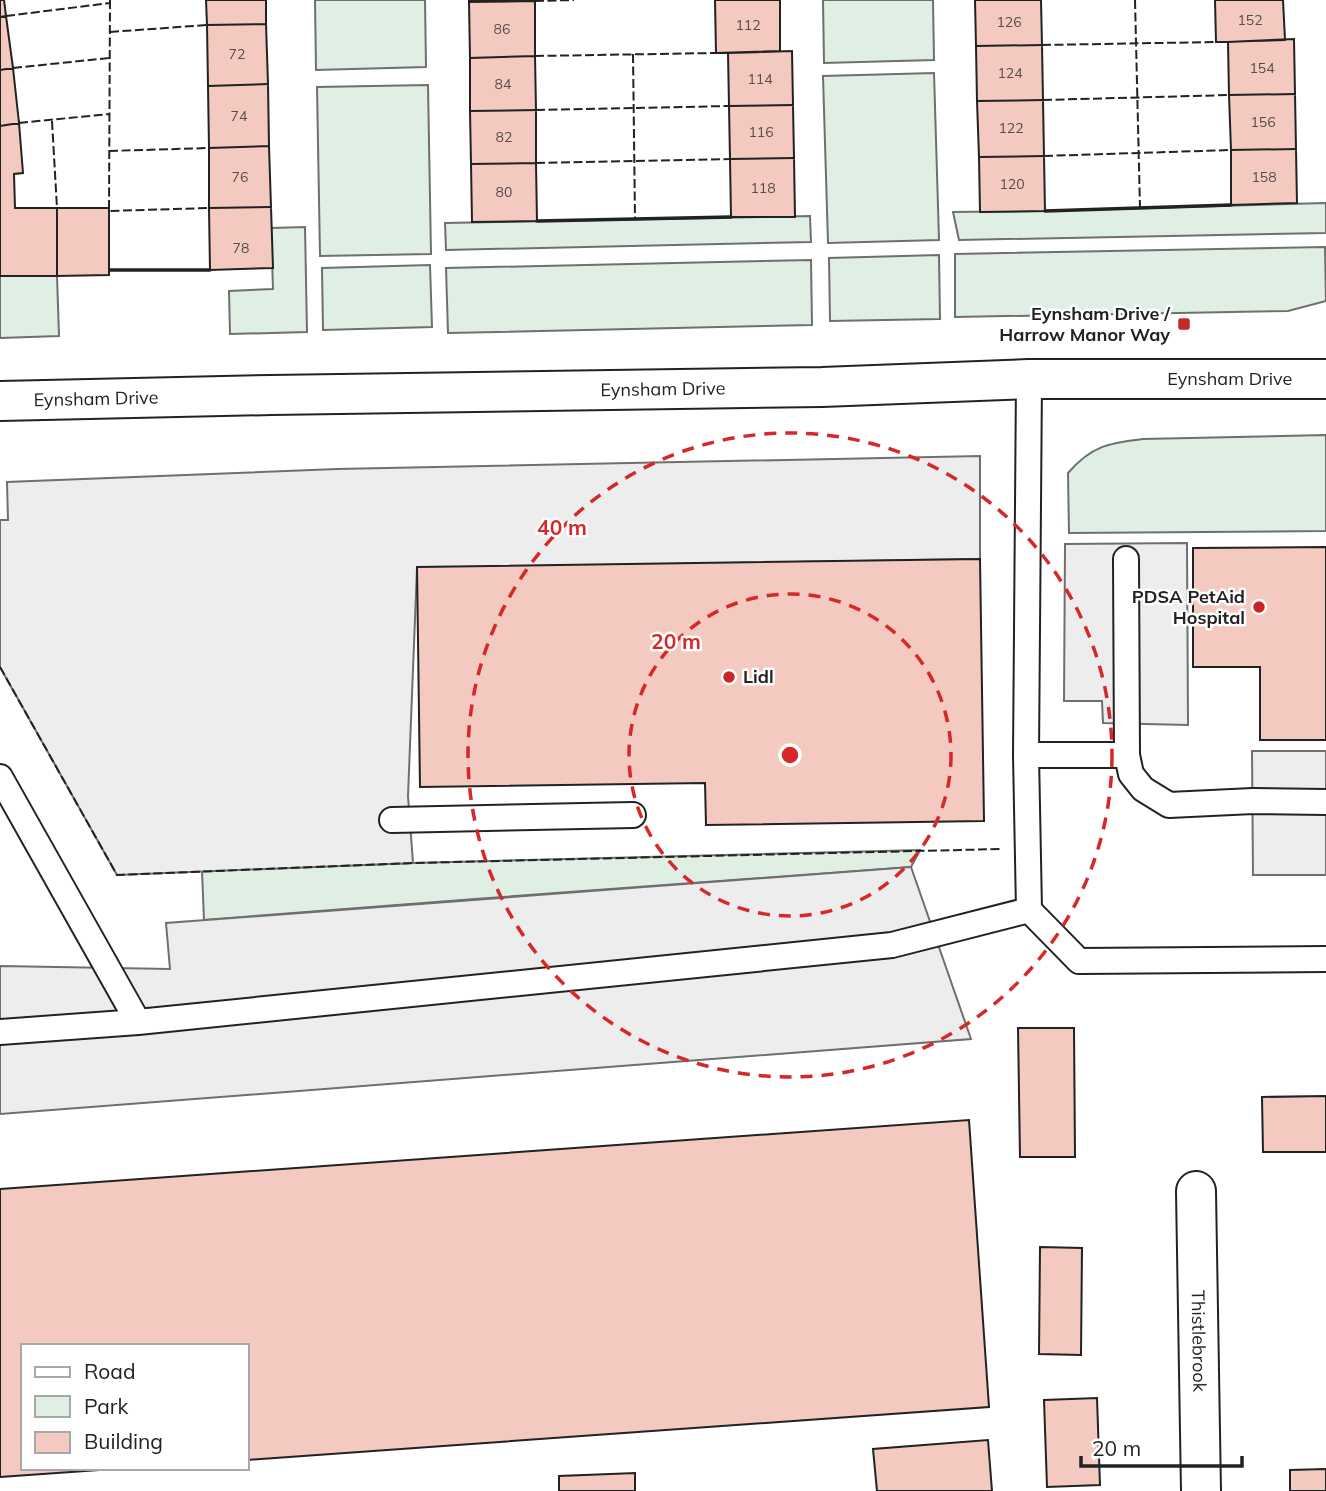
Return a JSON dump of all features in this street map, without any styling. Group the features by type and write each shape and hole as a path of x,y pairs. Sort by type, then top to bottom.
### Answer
{"street":[{"name":"Eynsham Drive","path":"0,401 835,386 1029,379 1326,379"},
{"name":"Thistlebrook","path":"1196,1191 1201,1491"}],"lane":[{"path":"1029,379 1026,755 1029,910 1079,961 1326,959"},
{"path":"1126,559 1128,755 1131,774 1143,789 1169,805 1253,801 1326,802"},
{"path":"1026,755 1128,755"},
{"path":"0,777 138,1022"},
{"path":"391,820 634,816"},
{"path":"0,1032 138,1022 892,945 1029,910"}],"green space":[{"path":"315,0 425,0 426,67 316,70"},
{"path":"823,0 933,0 934,60 824,63"},
{"path":"934,73 939,240 828,243 823,76"},
{"path":"428,85 431,254 320,256 317,87"},
{"path":"1326,203 1326,233 959,240 953,212 1045,211"},
{"path":"810,216 811,242 446,250 445,223"},
{"path":"305,227 307,332 230,334 229,291 273,289 271,228"},
{"path":"1325,247 1326,301 1288,311 955,317 955,254"},
{"path":"939,255 940,319 830,321 829,258"},
{"path":"811,260 812,325 448,333 446,268"},
{"path":"430,265 432,327 323,330 322,268"},
{"path":"0,276 57,276 59,336 0,338"},
{"path":"1326,435 1326,531 1069,533 1068,473 1076,464 1101,447 1143,439"},
{"path":"920,850 911,867 204,920 202,871"}],"shaded area":[{"path":"980,456 980,559 417,568 408,796 413,863 117,875 0,667 0,520 8,520 7,482 337,469"},
{"path":"1187,543 1188,725 1103,723 1102,701 1064,701 1065,544"},
{"path":"1252,751 1326,751 1326,875 1253,875"},
{"path":"911,867 971,1039 0,1114 0,966 170,969 166,923"}],"building":[{"path":"0,0 4,0 6,16 0,17"},
{"path":"206,0 266,0 266,24 207,25"},
{"path":"535,0 535,1 469,2"},
{"path":"715,0 780,0 780,51 716,53"},
{"path":"975,0 1041,0 1042,45 976,46"},
{"path":"1215,0 1283,0 1285,40 1216,42"},
{"path":"535,1 535,56 470,58 469,2"},
{"path":"6,16 13,68 0,70 0,17"},
{"path":"266,24 268,84 208,86 207,25"},
{"path":"1294,39 1295,94 1229,95 1228,42"},
{"path":"1042,45 1043,100 977,101 976,46"},
{"path":"792,51 793,105 729,106 728,53"},
{"path":"535,56 536,110 470,111 470,58"},
{"path":"13,68 19,123 0,126 0,70"},
{"path":"268,84 269,146 209,148 208,86"},
{"path":"1295,94 1296,149 1231,150 1229,95"},
{"path":"1043,100 1044,156 979,157 977,101"},
{"path":"793,105 794,158 730,159 729,106"},
{"path":"536,110 536,163 471,164 470,111"},
{"path":"19,123 23,173 14,174 15,208 57,208 57,276 0,276 0,126"},
{"path":"269,146 271,207 209,208 209,148"},
{"path":"1296,149 1297,203 1231,205 1231,150"},
{"path":"1044,156 1045,211 980,212 979,157"},
{"path":"794,158 795,217 731,217 730,159"},
{"path":"536,163 537,221 472,222 471,164"},
{"path":"271,207 273,268 210,270 209,208"},
{"path":"57,208 109,208 109,275 57,276"},
{"name":"PDSA PetAid Hospital","path":"1326,547 1326,740 1260,740 1260,667 1193,667 1193,548"},
{"path":"980,559 984,821 706,825 705,783 420,787 417,567"},
{"path":"1018,1028 1074,1028 1075,1157 1020,1157"},
{"path":"1326,1096 1326,1152 1263,1152 1262,1097"},
{"path":"969,1120 989,1407 248,1460 248,1344 21,1344 21,1470 100,1470 0,1477 0,1189"},
{"path":"1040,1247 1082,1248 1081,1355 1039,1354"},
{"path":"1097,1398 1100,1485 1047,1487 1044,1400"},
{"path":"988,1440 992,1491 877,1491 873,1449"},
{"path":"1326,1469 1326,1491 1290,1491 1290,1470"},
{"path":"635,1473 635,1491 559,1491 559,1476"}],"fence":[{"path":"110,0 109,211 209,208"},
{"path":"535,1 574,0"},
{"path":"1135,0 1140,208"},
{"path":"6,16 110,3"},
{"path":"110,32 207,25"},
{"path":"1042,45 1216,42"},
{"path":"535,56 716,53"},
{"path":"633,54 635,219"},
{"path":"13,68 109,58"},
{"path":"1043,100 1229,95"},
{"path":"536,110 729,106"},
{"path":"19,123 109,114"},
{"path":"52,121 57,208"},
{"path":"109,151 209,148"},
{"path":"1044,156 1231,150"},
{"path":"536,163 730,159"},
{"path":"0,667 117,875 413,863 1001,849"}],"wall":[{"path":"1045,211 1231,205"},
{"path":"537,221 731,217"},
{"path":"110,270 210,270"}],"place":[{"name":"Eynsham Drive / Harrow Manor Way","path":"1184,324"},
{"name":"PDSA PetAid Hospital","path":"1259,607"},
{"name":"Lidl","path":"729,677"}]}
